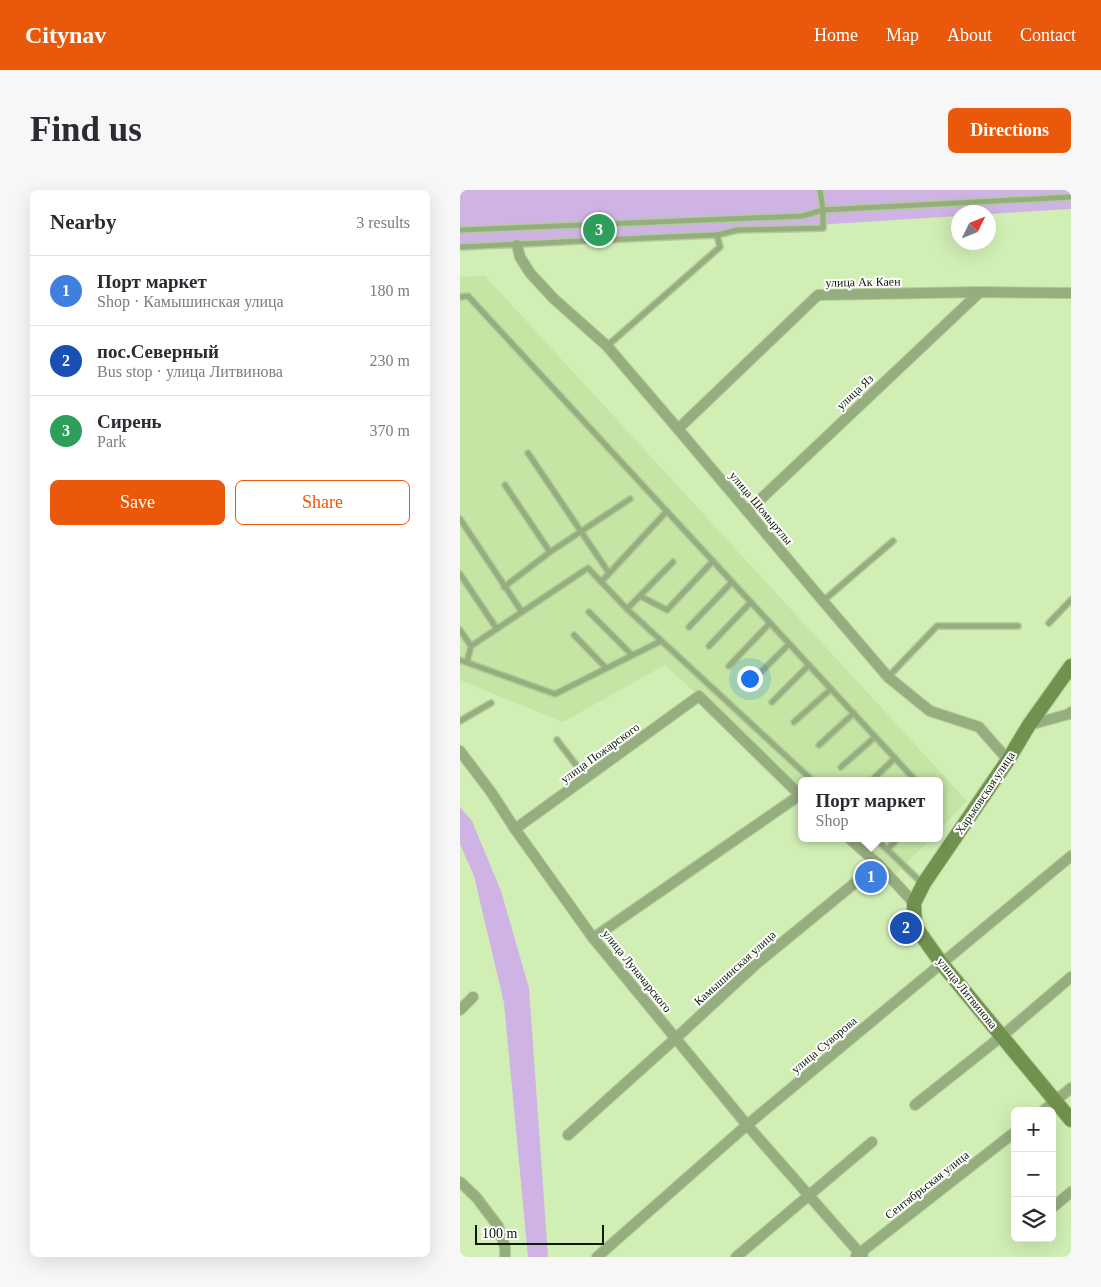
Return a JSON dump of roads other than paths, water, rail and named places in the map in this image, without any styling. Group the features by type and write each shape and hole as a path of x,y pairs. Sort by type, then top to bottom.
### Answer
{"street":[{"name":"улица Шомыртлы","path":"516,245 520,257 530,274 553,298 607,346 888,676 930,711 979,727 1008,760"},
{"name":"улица Ак Каен","path":"678,429 818,295 980,292 1071,293"},
{"name":"улица Яз","path":"748,511 980,292"},
{"name":"Харьковская улица","path":"914,902 924,884 1008,760 1029,724 1071,666"},
{"name":"улица Пожарского","path":"515,829 699,696 798,793"},
{"path":"1029,724 1071,712"},
{"name":"улица Луначарского","path":"460,752 491,792 515,829 594,938 747,1125 859,1256"},
{"path":"594,938 798,798"},
{"path":"853,842 878,864 914,902"},
{"name":"улица Суворова","path":"597,1257 747,1125 1071,856"},
{"name":"Камышинская улица","path":"568,1135 755,965 878,864"},
{"name":"улица Литвинова","path":"914,902 915,926 942,964 1071,1120"},
{"name":"улица Литвинова","path":"915,1105 1071,978"},
{"path":"460,1010 473,998"},
{"path":"1048,1107 1071,1088"},
{"name":"Сентябрьская улица","path":"859,1256 1011,1135"},
{"path":"736,1257 872,1142"},
{"path":"460,1182 476,1197 498,1226 505,1247 505,1257"},
{"path":"1056,1205 1071,1192"}],"lane":[{"path":"460,247 717,235 737,230 823,228 820,190"},
{"path":"460,230 803,216 823,210 1071,196"},
{"path":"607,346 720,247 717,235"},
{"path":"460,296 468,296 912,777"},
{"path":"528,453 609,573"},
{"path":"505,485 550,552"},
{"path":"504,586 550,552 630,499"},
{"path":"601,582 667,511"},
{"path":"460,520 522,612"},
{"path":"823,601 893,541"},
{"path":"640,596 667,610 713,561"},
{"path":"627,609 673,562"},
{"path":"467,662 471,646 588,568 627,609 809,777"},
{"path":"460,574 497,629"},
{"path":"689,627 732,582"},
{"path":"1049,623 1071,600"},
{"path":"709,646 751,602"},
{"path":"589,612 632,655"},
{"path":"729,666 770,623"},
{"path":"888,676 937,626 1018,626"},
{"path":"460,630 471,646"},
{"path":"574,635 606,668"},
{"path":"460,660 555,694 661,641"},
{"path":"749,684 789,644"},
{"path":"772,702 809,665"},
{"path":"794,722 831,689"},
{"path":"460,722 491,703"},
{"path":"819,745 854,713"},
{"path":"841,767 875,737"},
{"path":"557,740 586,778"},
{"path":"875,777 895,758"},
{"path":"879,842 924,884"},
{"path":"887,850 894,842"}],"place":[{"name":"Сирень","path":"599,230"},
{"name":"Порт маркет","path":"871,877"},
{"name":"пос.Северный","path":"906,928"}]}
